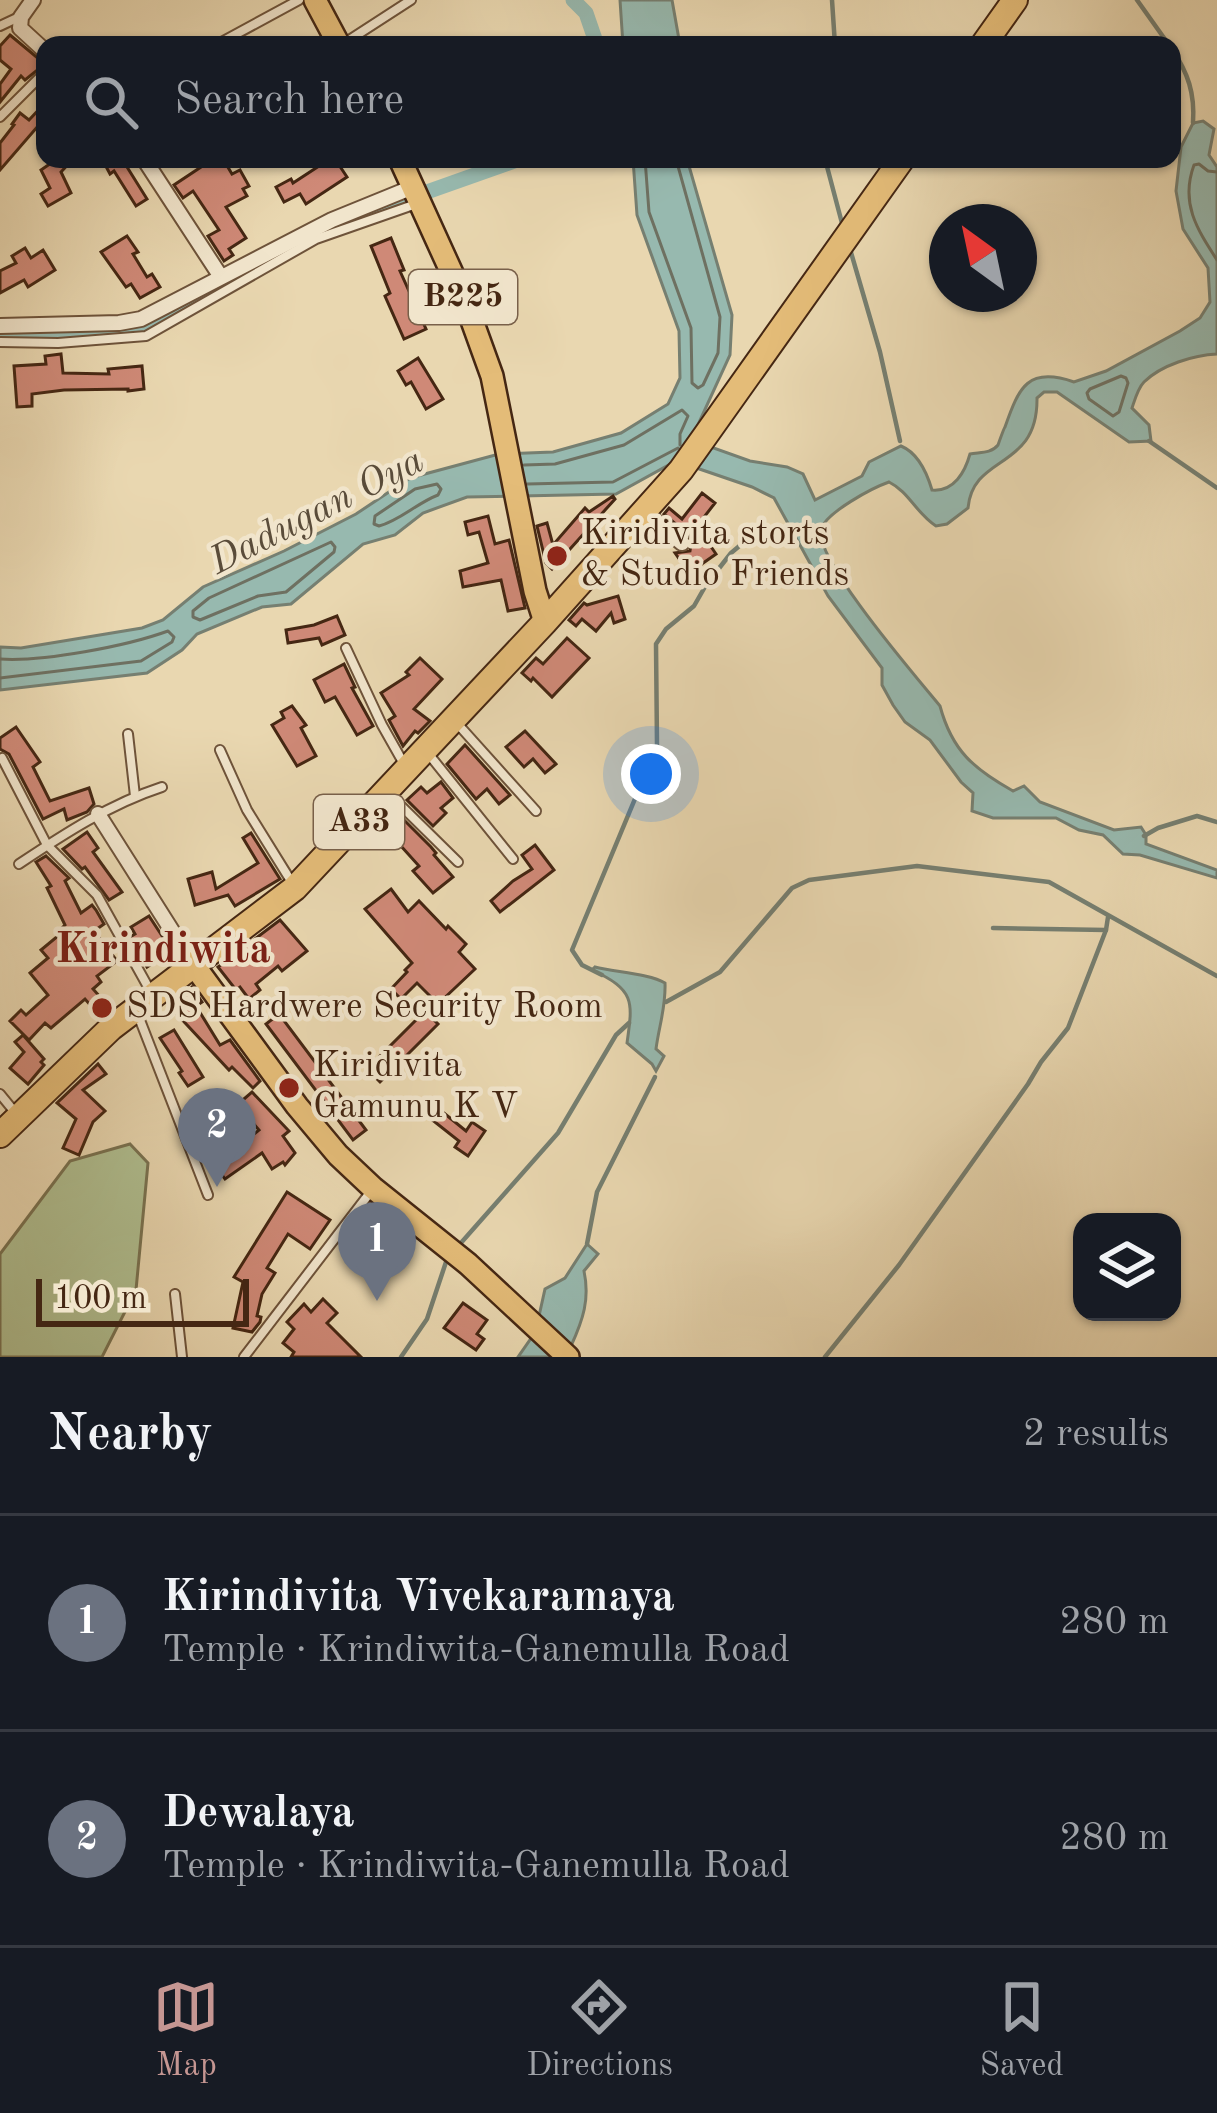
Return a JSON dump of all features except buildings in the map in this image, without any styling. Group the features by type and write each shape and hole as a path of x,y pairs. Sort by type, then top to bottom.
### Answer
{"highway":[{"path":"989,36 1015,0"},
{"name":"A33","path":"9,1126 111,1028 295,888 426,751 681,470 896,168"}],"main road":[{"path":"315,0 335,36"},
{"name":"B225","path":"404,168 466,304 492,376 545,622"},
{"path":"193,964 338,1155 468,1264 567,1356"}],"street":[{"path":"33,0 21,16 20,28 36,42"},
{"path":"150,168 221,277"},
{"path":"0,326 141,319 332,220 416,195"},
{"path":"644,512 682,543"},
{"path":"98,814 193,964"}],"lane":[{"path":"233,36 299,0"},
{"path":"354,36 411,0"},
{"path":"0,26 21,16"},
{"path":"0,117 36,81"},
{"path":"0,342 146,336 316,239 416,195"},
{"path":"346,648 407,770"},
{"path":"454,720 536,811"},
{"path":"128,734 134,796"},
{"path":"220,750 247,810 295,888"},
{"path":"426,751 513,860"},
{"path":"2,758 47,845 97,895 144,1002 208,1195"},
{"path":"19,864 98,814 162,787"},
{"path":"387,792 458,862"},
{"path":"0,1094 9,1126"},
{"path":"244,1357 373,1188"},
{"path":"176,1294 182,1357"}],"green space":[{"path":"130,1144 148,1163 136,1290 102,1357 0,1357 0,1254 70,1161"}],"water":[{"path":"620,0 672,0 678,36 622,36"},
{"path":"1203,121 1214,129 1209,155 1217,167 1217,354 1169,366 1142,384 1132,408 1149,425 1151,441 1129,442 1057,392 1044,392 1037,398 1035,421 1027,438 981,478 968,508 947,524 936,526 889,482 841,508 821,529 823,544 849,591 940,706 958,747 976,766 1013,791 1024,786 1040,802 1114,830 1141,827 1146,844 1217,870 1217,878 1123,854 1103,835 1056,818 993,818 972,811 973,793 930,740 905,722 893,705 882,685 882,668 828,596 774,498 676,461 616,494 467,497 423,513 395,535 363,544 291,604 262,607 197,634 147,673 0,690 0,647 21,648 142,628 163,620 203,587 356,514 410,478 499,454 553,452 621,433 668,404 680,378 679,331 637,215 634,168 690,168 732,315 730,355 691,440 803,474 815,500 862,476 869,462 901,446 917,459 932,490 947,488 962,474 970,454 998,445 1015,401 1028,384 1046,377 1074,382 1106,371 1200,318 1210,302 1208,268 1183,229 1176,191 1181,147 1193,123"},
{"path":"592,970 665,983 656,1049 664,1056 656,1071 627,1043 630,1007 624,991"},
{"path":"587,1244 598,1254 584,1271 584,1309 571,1346 563,1339 551,1357 518,1357 543,1321 539,1316 545,1289 565,1278"}],"waterway":[{"path":"573,0 586,13 594,36"},
{"path":"832,0 834,36"},
{"path":"1137,0 1163,36"},
{"path":"1181,64 1193,102 1193,123"},
{"path":"359,216 495,168"},
{"path":"827,168 843,227"},
{"path":"850,249 900,441"},
{"path":"0,336 135,329 246,271"},
{"path":"1149,441 1217,488"},
{"path":"602,975 582,965 572,950 657,746 656,644 694,606 731,553 761,528 771,532 789,527"},
{"path":"1144,836 1197,816 1217,822"},
{"path":"666,1002 720,972 792,888 809,880 917,866 1049,882 1217,976"},
{"path":"825,1357 899,1265 1068,1028 1108,917"},
{"path":"993,928 1106,930"},
{"path":"460,1244 558,1133 616,1035 629,1023"},
{"path":"587,1244 597,1192 655,1077"},
{"path":"401,1357 427,1319 447,1259"}],"place":[{"name":"Kiridivita storts & Studio Friends","path":"557,556"},
{"name":"SDS Hardwere Security Room","path":"102,1008"},
{"name":"Kiridivita Gamunu K V","path":"289,1088"},
{"name":"Dewalaya","path":"217,1187"},
{"name":"Kirindivita Vivekaramaya","path":"377,1301"}],"district":[{"name":"Kirindiwita","path":"163,951"}],"water label":[{"name":"Dadugan Oya","path":"317,512"}]}
